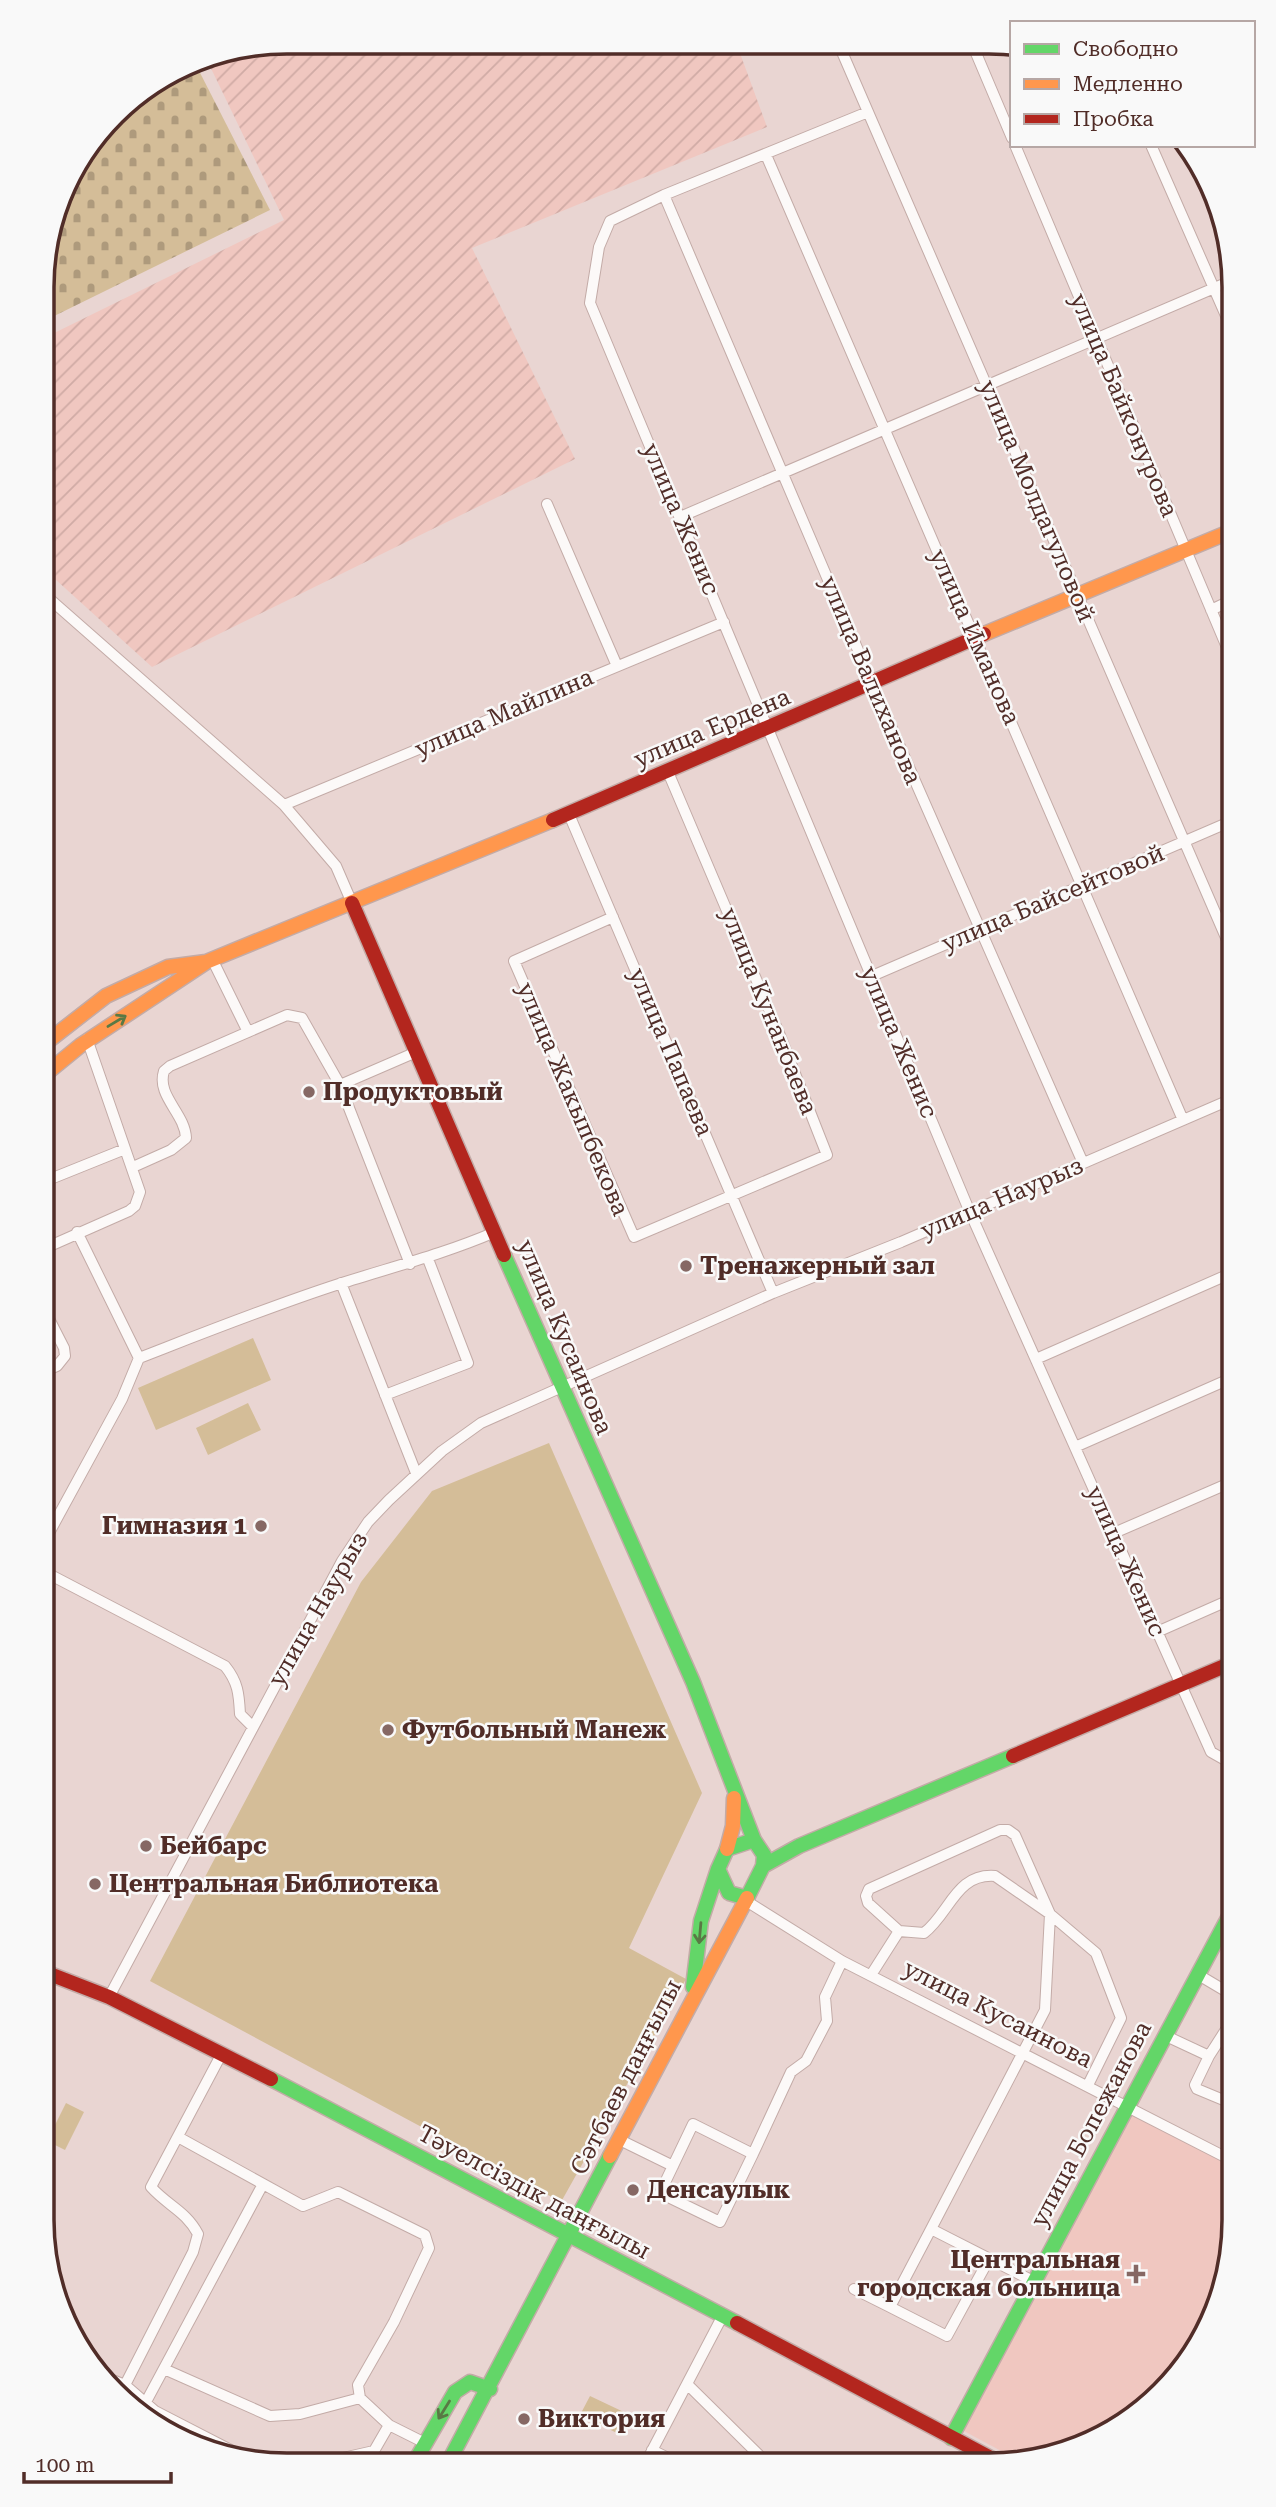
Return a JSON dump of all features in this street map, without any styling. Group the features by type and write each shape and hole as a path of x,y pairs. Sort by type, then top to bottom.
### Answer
{"street":[{"name":"улица Молдагуловой","path":"843,54 1222,928"},
{"path":"976,54 1010,133"},
{"path":"664,195 868,112"},
{"name":"улица Байконурова","path":"1016,147 1222,635"},
{"path":"1152,147 1222,306"},
{"name":"улица Иманова","path":"766,155 1183,1120"},
{"name":"улица Женис","path":"664,195 611,221 598,247 590,303 969,1210 1211,1752 1221,1758"},
{"name":"улица Валиханова","path":"664,195 872,683 1083,1163"},
{"path":"680,517 1222,285"},
{"path":"547,504 617,666"},
{"name":"улица Ердена","path":"54,1036 106,996 169,967 209,960 352,903 668,772 974,638 1222,535"},
{"path":"54,603 284,805 337,866 352,903"},
{"path":"1211,610 1222,605"},
{"name":"улица Майлина","path":"284,805 724,622"},
{"name":"улица Кунанбаева","path":"668,772 774,1021 827,1155 732,1195"},
{"name":"улица Папаева","path":"568,812 773,1293"},
{"name":"улица Байсейтовой","path":"872,975 1222,826"},
{"name":"улица Кусаинова","path":"352,903 414,1053 693,1682 756,1842"},
{"name":"улица Жакыпбекова","path":"613,917 516,960 515,964 634,1237 732,1195"},
{"path":"209,960 248,1032"},
{"name":"улица Ердена","path":"54,1067 87,1039 177,986 209,960"},
{"path":"133,1167 172,1150 186,1138 183,1124 162,1086 164,1071 287,1015 302,1018 340,1085 345,1104 410,1264"},
{"path":"54,1241 135,1206 141,1192 87,1039"},
{"path":"340,1085 414,1053"},
{"name":"улица Наурыз","path":"108,1997 342,1561 368,1522 416,1473 481,1423 519,1405 562,1390 773,1293 1222,1103"},
{"path":"54,1178 125,1149"},
{"path":"54,1524 122,1399 139,1358 341,1283 428,1259 495,1231"},
{"path":"77,1232 139,1358"},
{"path":"385,1395 467,1363 428,1259"},
{"path":"1036,1359 1221,1277"},
{"path":"341,1283 416,1473"},
{"path":"54,1328 65,1356 54,1367"},
{"path":"1075,1447 1221,1383"},
{"path":"1114,1533 1221,1486"},
{"path":"54,1577 225,1666 235,1678 240,1714 252,1726"},
{"path":"1157,1632 1221,1604"},
{"path":"763,1866 799,1846 1221,1668"},
{"path":"691,1998 701,1921 733,1826 734,1790"},
{"path":"890,2307 1045,2010 1050,1914 1015,1835 1008,1829 1000,1830 869,1889 866,1896 868,1903 899,1931 924,1933 936,1924 959,1887 986,1875 996,1876 1050,1914 1096,1952 1121,2018 1088,2085"},
{"path":"727,1849 756,1842 772,1849 799,1846"},
{"path":"718,1869 729,1893 747,1898 763,1866 764,1855 756,1842"},
{"name":"улица Кусаинова","path":"747,1898 751,1904 842,1961 1221,2154"},
{"name":"Сәтбаев даңғылы","path":"454,2453 570,2237 691,1998 747,1898"},
{"path":"871,1975 899,1931"},
{"name":"улица Бопежанова","path":"951,2438 1126,2105 1197,1974 1221,1939"},
{"path":"753,2154 693,2124 660,2193 720,2222 753,2154 791,2072 806,2061 827,2021 825,1997 842,1961"},
{"path":"1197,1974 1221,1988"},
{"name":"Тәуелсіздік даңғылы","path":"54,1976 108,1997 349,2118 980,2453"},
{"path":"1164,2035 1209,2056"},
{"path":"1221,2037 1195,2085 1197,2089 1221,2100"},
{"path":"129,2388 183,2273 198,2234 189,2217 161,2198 151,2187 221,2055"},
{"path":"178,2137 303,2206 338,2192 425,2235 429,2248 394,2322 358,2385 360,2398 389,2425 425,2443"},
{"path":"620,2140 673,2165"},
{"path":"145,2403 263,2184"},
{"path":"931,2229 1033,2281"},
{"path":"854,2289 947,2336 989,2259"},
{"path":"650,2453 722,2317"},
{"path":"164,2369 270,2416 300,2414 360,2398"},
{"path":"420,2453 455,2392 470,2382 490,2389"},
{"path":"687,2384 757,2453"},
{"path":"126,2387 131,2391"},
{"path":"365,2453 374,2451 389,2425"},
{"path":"652,2450 658,2453"}],"shaded area":[{"path":"288,54 740,54 767,127 472,248 575,459 152,667 54,578 54,333 284,220 211,68 257,56"},
{"name":"Центральная городская больница","path":"1132,2112 1221,2160 1221,2235 1214,2280 1204,2309 1190,2336 1153,2384 1105,2421 1078,2435 1034,2448 1003,2452 964,2431"}],"green space":[{"path":"200,72 270,210 54,316 56,257 62,227 72,198 86,171 112,134 134,112 184,78"},
{"path":"253,1338 271,1380 156,1430 138,1388"},
{"path":"248,1403 261,1430 208,1455 196,1428"},
{"path":"549,1443 702,1793 629,1948 686,1979 561,2202 150,1981 361,1582 432,1491"},
{"path":"66,2103 84,2112 65,2150 54,2144 54,2127"},
{"path":"590,2396 628,2414 619,2434 580,2415"}],"traffic: fast":[{"path":"504,1255 693,1682 754,1840"},
{"path":"763,1866 764,1855 754,1840 727,1849 718,1869 729,1893 747,1898 763,1866 799,1846 1013,1756"},
{"path":"693,1987 701,1921 718,1869"},
{"path":"951,2438 1221,1931"},
{"path":"271,2079 737,2323"},
{"path":"453,2453 610,2156"},
{"path":"420,2453 455,2392 470,2382 490,2389"}],"traffic: slow":[{"path":"984,634 1222,535"},
{"path":"54,1036 106,996 168,967 206,962 553,820"},
{"path":"54,1067 81,1045 205,963"},
{"path":"727,1849 733,1826 734,1798"},
{"path":"610,2156 747,1898"}],"traffic: jam":[{"path":"553,820 984,634"},
{"path":"352,903 504,1255"},
{"path":"1013,1756 1221,1667"},
{"path":"54,1976 109,1997 271,2079"},
{"path":"737,2323 981,2453"}],"place":[{"name":"Продуктовый","path":"309,1092"},
{"name":"Тренажерный зал","path":"686,1266"},
{"name":"Гимназия 1","path":"261,1526"},
{"name":"Футбольный Манеж","path":"388,1730"},
{"name":"Бейбарс","path":"146,1846"},
{"name":"Центральная Библиотека","path":"95,1884"},
{"name":"Денсаулык","path":"633,2190"},
{"name":"Центральная городская больница","path":"1136,2274"},
{"name":"Виктория","path":"524,2419"}]}
